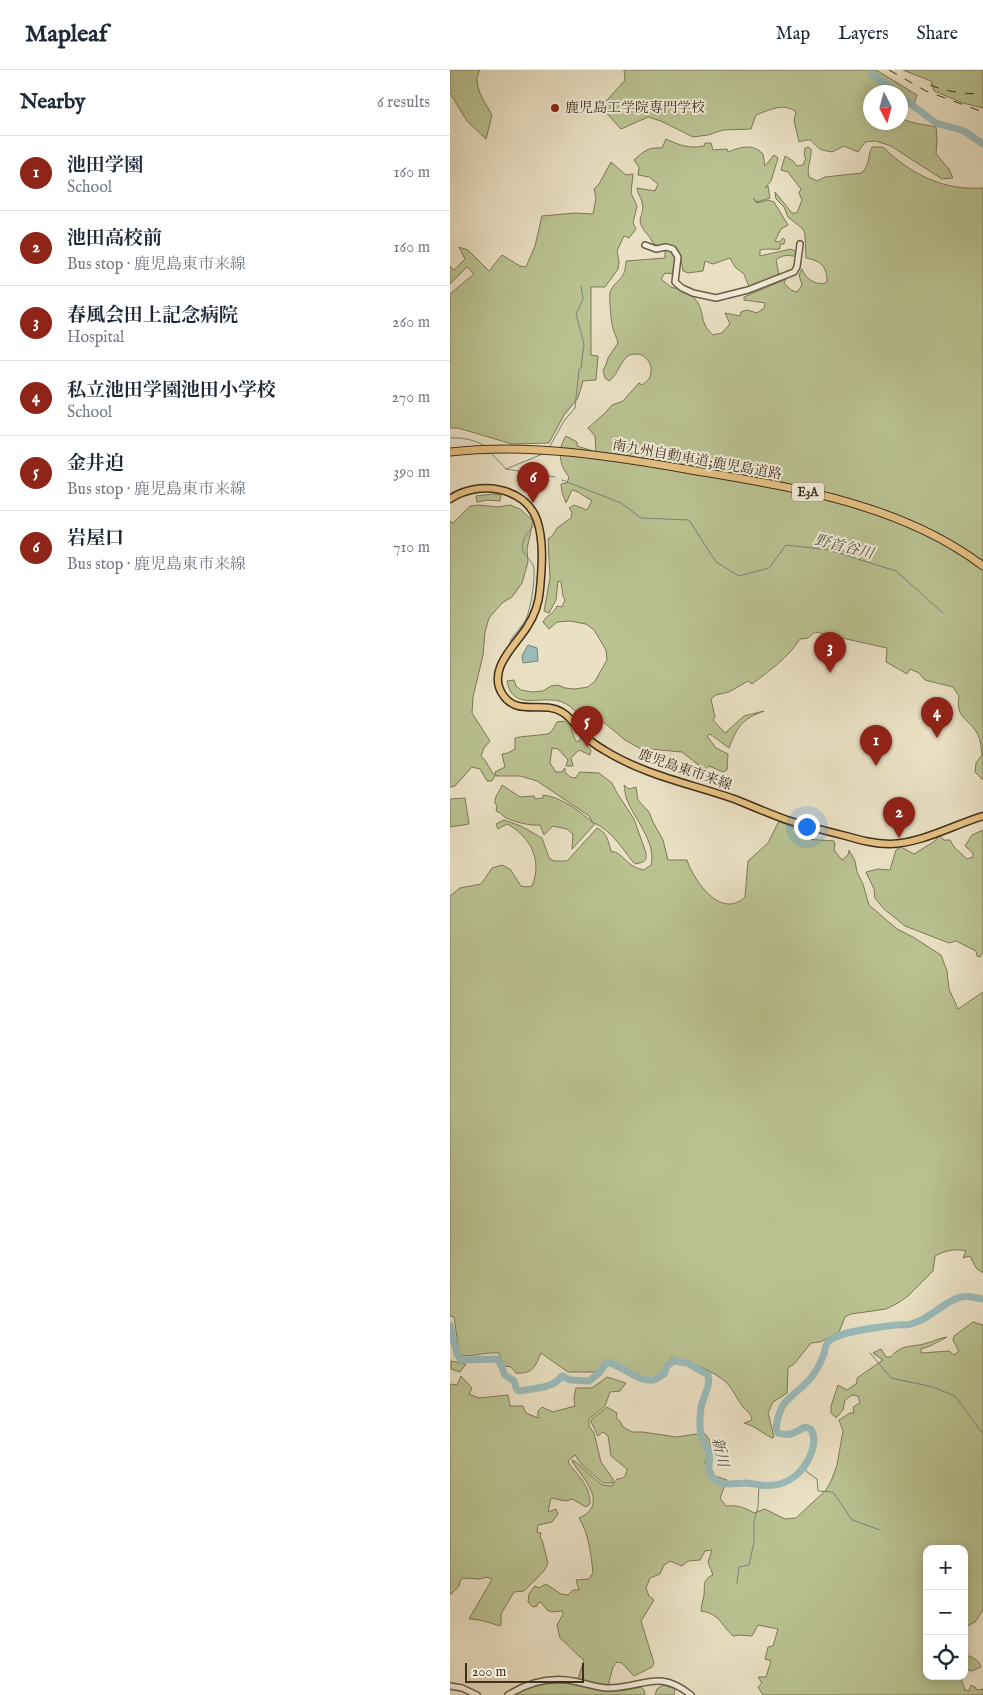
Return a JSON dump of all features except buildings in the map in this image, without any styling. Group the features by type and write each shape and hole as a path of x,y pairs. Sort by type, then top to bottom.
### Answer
{"highway":[{"name":"南九州自動車道;鹿児島道路","path":"450,452 506,448 541,449 619,458 746,479 847,502 900,520 926,532 983,566"}],"main road":[{"name":"鹿児島東市来線","path":"450,499 478,489 502,489 524,502 531,509 537,520 541,547 539,600 532,618 501,664 498,674 500,690 511,703 521,707 543,706 559,710 571,718 593,743 613,756 642,770 737,800 785,819 865,841 889,844 904,843 983,816"}],"street":[{"path":"645,245 656,250 666,247 674,249 678,257 675,282 693,293 716,298 748,290 794,272 797,267 800,244"},
{"path":"508,1695 531,1683 547,1681 575,1681 607,1688 632,1686 647,1681 660,1680 676,1685 691,1695"},
{"path":"450,1686 462,1688 477,1695"}],"green space":[{"path":"450,70 480,70 477,81 478,87 492,115 486,139 467,121 450,93"},
{"path":"624,70 876,70 901,85 863,85 863,130 908,130 908,121 936,127 936,154 949,169 953,178 942,179 891,146 876,141 865,142 858,152 844,146 832,152 821,150 810,140 799,142 794,120 796,112 781,107 756,115 751,129 723,130 708,135 693,137 661,121 648,117 621,129 601,107 625,80"},
{"path":"903,70 983,70 983,108 963,103 934,91 931,81"},
{"path":"908,90 917,95 913,107 908,106"},
{"path":"666,139 689,147 699,147 704,146 705,143 711,143 713,150 727,149 728,152 742,148 755,148 763,154 765,166 774,155 778,158 771,181 765,188 768,186 770,198 757,202 753,198 757,203 768,200 774,202 788,225 781,229 775,241 779,242 783,238 785,240 784,244 780,244 780,249 760,250 760,256 791,249 797,252 798,257 786,256 779,258 776,260 779,275 749,287 744,274 735,267 730,258 713,264 705,261 703,271 688,273 683,271 677,250 671,246 658,246 654,244 643,229 640,221 643,207 637,188 655,191 658,184 649,177 638,175 639,167 634,160 646,150 662,148"},
{"path":"872,147 883,147 893,157 928,179 955,187 983,188 983,780 975,772 976,763 982,755 980,739 975,729 961,714 958,704 959,696 953,687 925,680 919,673 910,669 907,674 886,662 887,648 815,632 808,638 800,639 784,658 752,684 748,681 729,692 716,695 711,699 715,717 713,720 725,733 744,716 764,711 750,717 741,725 729,748 710,734 707,736 716,748 728,754 727,770 723,772 709,766 705,770 682,752 639,748 625,740 595,715 583,720 563,702 520,699 514,696 507,681 514,680 516,686 521,690 532,692 543,691 551,686 558,685 575,689 588,687 595,681 607,660 606,650 594,630 586,624 570,621 557,622 549,629 543,622 557,606 562,607 565,600 561,582 558,581 556,600 549,613 544,611 550,578 548,539 557,528 571,518 572,512 569,508 574,505 587,510 592,501 572,490 566,503 561,484 567,483 569,477 560,457 563,441 566,436 577,442 577,446 596,452 595,436 588,428 612,405 623,401 639,383 642,385 647,381 651,373 649,361 643,356 636,354 624,360 616,374 609,381 605,378 603,370 618,343 613,330 610,292 624,273 626,261 665,258 665,250 670,251 677,261 676,274 665,273 661,279 671,287 695,294 693,297 700,306 705,325 713,335 722,333 730,324 725,313 740,316 741,312 747,310 757,313 764,308 765,303 744,300 744,297 786,279 784,283 791,290 796,292 799,290 802,285 799,275 802,269 812,281 816,283 827,282 826,272 822,265 806,258 803,229 788,217 784,207 776,199 775,192 792,213 797,213 802,200 799,193 801,189 788,172 781,170 785,156 797,166 803,165 806,158 804,156 805,148 811,149 809,177 817,181 825,177 862,173 867,166"},
{"path":"611,162 626,175 633,174 631,193 637,206 633,223 636,229 629,238 624,236 617,251 618,269 605,287 591,287 591,355 598,356 596,380 583,381 578,398 564,415 549,443 512,444 458,428 450,428 450,294 474,274 467,267 450,284 450,266 454,270 465,259 459,247 468,250 489,271 502,255 520,266 526,267 535,246 542,216 575,213 593,214 596,198 594,189 599,184"},
{"path":"501,495 500,501 488,500 477,502 476,496"},
{"path":"510,505 520,509 533,521 527,549 528,562 522,583 512,597 502,603 489,618 473,697 472,713 490,741 484,748 481,756 495,776 492,781 487,781 480,769 472,767 455,786 450,787 450,521 453,523 470,506 498,507"},
{"path":"564,721 571,728 576,741 578,742 581,738 591,750 590,755 579,750 571,758 573,766 566,766 568,760 558,749 552,748 550,763 556,772 562,772 565,768 565,772 570,777 575,778 580,772 599,773 612,783 634,819 646,853 646,859 643,862 636,864 633,862 606,830 594,823 572,849 573,834 567,829 553,826 544,835 540,825 514,821 496,811 495,798 502,785 520,797 534,796 535,799 543,798 543,795 550,796 576,809 593,823 589,816 537,781 520,776 496,776 495,772 505,767 502,754 515,749 515,738 550,733 557,722"},
{"path":"624,785 629,789 636,787 638,800 649,812 663,840 668,860 687,860 702,887 718,901 727,904 736,903 745,897 748,861 768,843 779,821 794,828 805,839 834,841 834,850 842,860 848,855 849,850 855,861 869,905 897,929 941,955 947,971 949,989 958,1009 983,992 983,1273 976,1268 970,1256 963,1258 966,1251 954,1250 942,1253 935,1256 933,1271 908,1296 898,1303 886,1309 851,1314 845,1317 839,1332 820,1342 811,1343 794,1364 788,1368 787,1393 773,1402 768,1413 774,1437 772,1438 744,1423 752,1420 751,1416 726,1382 715,1374 693,1364 672,1358 663,1374 656,1381 650,1382 637,1379 610,1364 603,1364 597,1372 568,1372 541,1353 533,1369 516,1373 511,1367 504,1366 499,1353 463,1356 459,1352 454,1317 450,1316 450,896 460,888 481,884 492,868 502,865 510,869 521,886 532,886 536,867 532,850 522,835 507,824 498,829 496,824 504,820 521,826 542,838 549,858 554,861 567,861 597,828 605,834 611,851 619,854 633,866 644,870 651,865 651,848 629,805"},
{"path":"465,798 469,824 450,827 450,799"},
{"path":"983,830 983,952 980,957 977,956 976,951 956,941 949,943 905,926 884,909 875,898 874,889 866,872 878,869 890,870 896,850 901,847 914,854 935,841 939,835 944,840 950,840 954,847 967,859 973,857 973,853 965,846 972,835"},
{"path":"973,1322 983,1325 983,1610 975,1622 968,1626 968,1545 923,1545 923,1680 961,1680 965,1690 969,1691 971,1685 977,1690 983,1689 983,1695 763,1695 758,1687 762,1683 758,1677 766,1677 771,1661 765,1659 768,1647 773,1646 778,1629 758,1625 752,1636 733,1636 716,1617 701,1611 705,1583 713,1575 708,1562 712,1550 705,1551 700,1560 688,1561 682,1566 670,1561 664,1565 660,1574 650,1578 646,1588 649,1596 654,1600 641,1621 654,1663 652,1667 634,1676 622,1663 617,1662 613,1667 608,1686 595,1685 578,1679 584,1660 560,1638 557,1625 563,1614 562,1611 552,1612 547,1610 541,1602 533,1607 528,1602 529,1594 535,1586 539,1588 546,1584 561,1594 568,1595 573,1590 579,1590 576,1580 589,1579 593,1573 587,1538 579,1518 588,1513 593,1499 588,1484 572,1460 602,1485 612,1486 617,1479 624,1477 627,1469 611,1456 608,1436 603,1432 598,1436 591,1422 592,1419 607,1407 617,1413 616,1418 623,1427 632,1432 676,1437 704,1433 710,1441 705,1463 711,1468 715,1476 727,1480 720,1498 726,1506 740,1507 754,1513 765,1509 785,1519 796,1518 826,1490 837,1465 843,1431 839,1420 850,1413 854,1413 853,1407 860,1403 858,1396 852,1395 845,1400 843,1410 836,1418 831,1413 831,1406 838,1385 847,1390 857,1383 857,1378 883,1360 873,1353 881,1349 886,1357 891,1357 903,1348 947,1337 921,1349 921,1353 949,1351 954,1355 959,1351 953,1340 954,1336"},
{"path":"451,1361 466,1364 460,1372 451,1369"},
{"path":"461,1376 472,1388 469,1394 479,1398 508,1395 510,1406 523,1406 526,1413 538,1418 538,1411 542,1407 553,1412 575,1406 576,1388 592,1388 607,1377 626,1383 620,1391 610,1392 605,1406 589,1419 589,1426 594,1433 601,1462 613,1479 613,1483 603,1483 581,1464 575,1455 568,1461 586,1487 589,1493 590,1504 586,1507 572,1499 566,1501 551,1498 548,1512 556,1509 558,1514 552,1522 538,1525 537,1532 541,1533 540,1537 548,1563 544,1571 524,1591 514,1592 501,1614 500,1626 481,1620 469,1619 492,1579 487,1577 480,1579 463,1578 459,1586 450,1595 450,1384 457,1385"},
{"path":"968,1656 979,1662 981,1667 972,1671 968,1670"},
{"path":"548,1683 569,1683 616,1690 641,1687 645,1695 515,1695 531,1687"},
{"path":"663,1685 675,1689 674,1695 655,1695 657,1689"}],"water":[{"path":"528,645 537,648 538,661 523,663 522,656"}],"waterway":[{"path":"872,74 887,85"},
{"path":"908,102 936,123 964,131 983,144"},
{"path":"549,448 564,421 575,408 584,344 576,314 583,299 581,286"},
{"name":"野首谷川","path":"450,438 468,439 485,446"},
{"name":"野首谷川","path":"491,453 506,469 555,477"},
{"path":"506,469 545,453"},
{"name":"野首谷川","path":"562,480 621,503 641,518 689,520 716,562 739,576 769,568 786,545 829,550 896,571 943,613"},
{"path":"510,641 526,619 531,601 534,569 524,553 522,545 526,535 534,526"},
{"name":"新川","path":"450,1325 457,1354 461,1360 498,1359 505,1375 514,1381 519,1391 548,1386 562,1376 570,1380 589,1381 600,1372 607,1362 648,1380 654,1380 664,1374 667,1366 674,1361 687,1363 708,1375 709,1379 701,1408 700,1427 702,1438 710,1456 709,1471 711,1475 714,1479 725,1484 776,1485 796,1476 811,1454 814,1439 811,1429 805,1427 786,1434 778,1433 776,1428 784,1404 814,1374 827,1343 839,1335 870,1328 913,1323 924,1319 952,1300 961,1297 969,1296 983,1299"},
{"path":"870,1353 891,1378 933,1387 955,1396 983,1434"},
{"path":"804,1467 807,1472 817,1479 818,1491 833,1492 852,1520 880,1530"},
{"path":"737,1583 739,1567 749,1565 754,1542 754,1521 758,1507 759,1484"}],"railway":[{"path":"889,70 926,91 983,112"},
{"path":"930,85 956,92 983,94"}],"place":[{"name":"鹿児島工学院専門学校","path":"555,108"},
{"name":"岩屋口","path":"533,503"},
{"name":"春風会田上記念病院","path":"830,673"},
{"name":"私立池田学園池田小学校","path":"937,738"},
{"name":"金井迫","path":"587,747"},
{"name":"池田学園","path":"876,766"},
{"name":"池田高校前","path":"899,838"}]}
